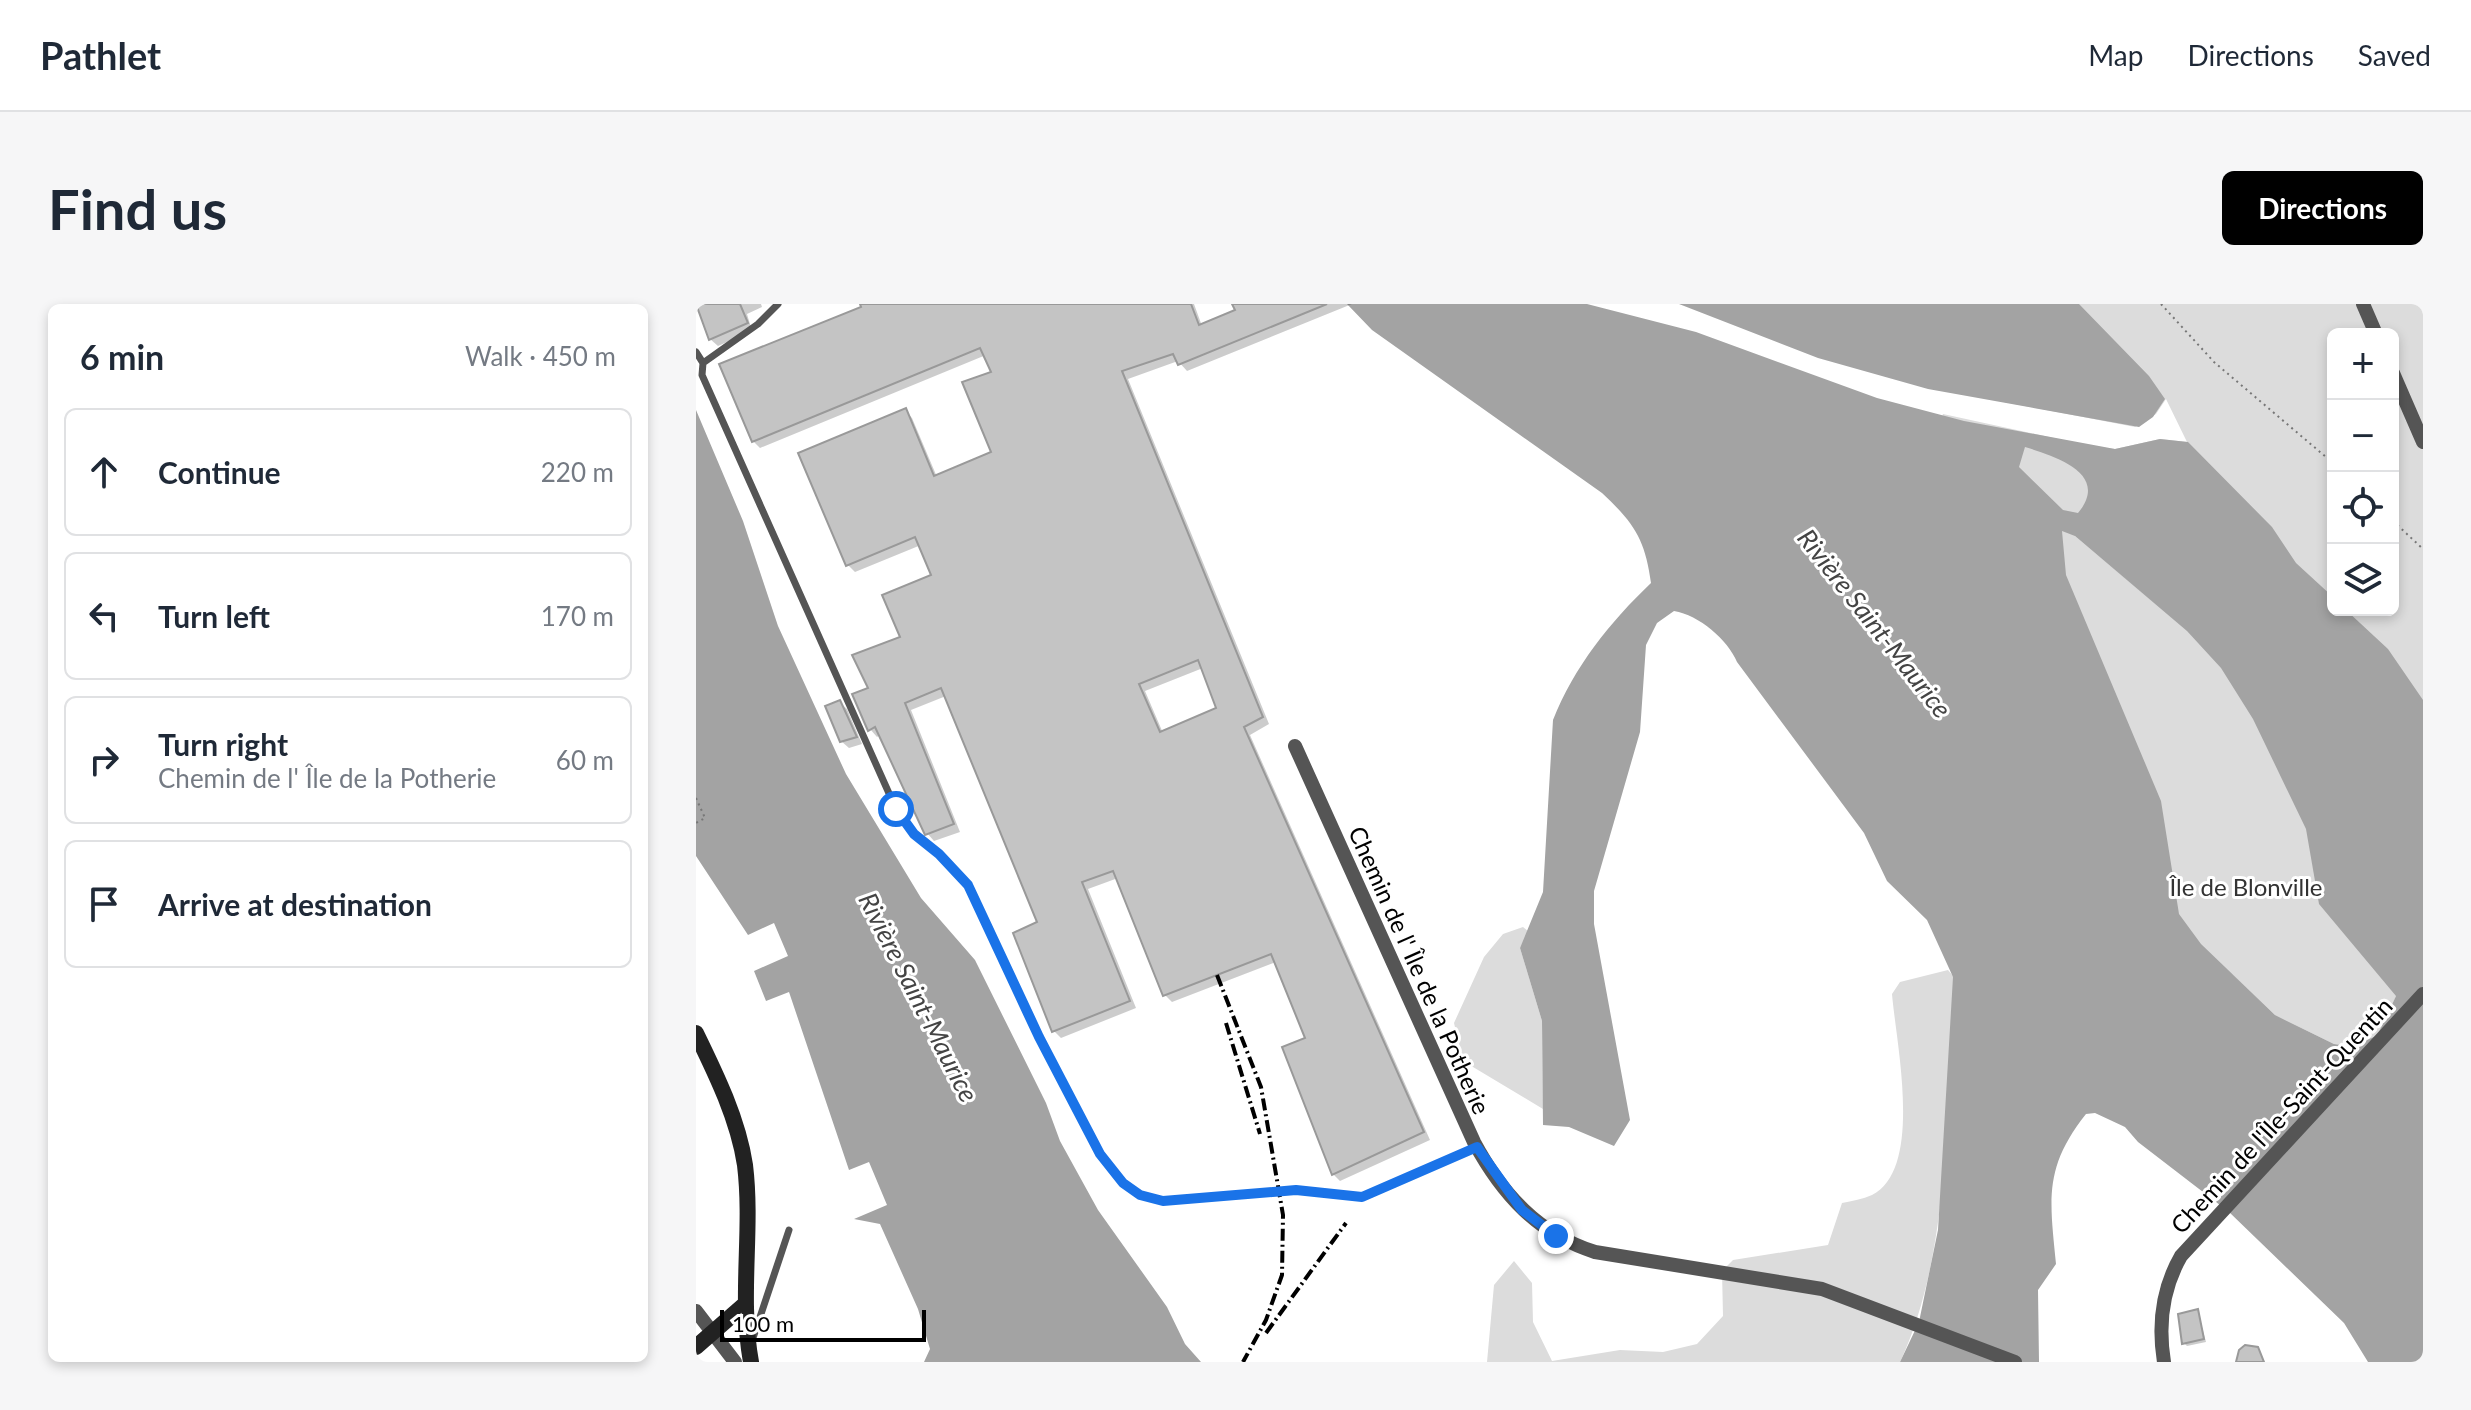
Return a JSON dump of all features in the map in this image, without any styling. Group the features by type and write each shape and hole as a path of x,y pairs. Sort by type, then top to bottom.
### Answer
{"street":[{"path":"2363,304 2373,328"},
{"path":"2399,387 2423,442"},
{"name":"Chemin de l' Île de la Potherie","path":"1295,746 1477,1147 1522,1210 1548,1231 1575,1246 1611,1256 1822,1289 1856,1299 2015,1362"},
{"name":"Chemin de l'Île-Saint-Quentin","path":"2164,1362 2162,1309 2168,1282 2181,1256 2423,994"},
{"path":"696,1033 723,1093 743,1154 746,1198 744,1305 749,1354"},
{"path":"696,1347 744,1305"},
{"path":"696,1311 735,1362"}],"lane":[{"path":"703,363 758,324 778,304"},
{"path":"696,352 703,363 702,375 896,809 914,834 939,854 968,885 1039,1037 1100,1154 1123,1183 1140,1195 1163,1201 1296,1190 1362,1197 1477,1147"},
{"path":"749,1354 789,1230"}],"path":[{"path":"2161,304 2214,362 2327,458"},
{"path":"2399,527 2423,549"},
{"path":"696,798 705,818 696,823"}],"green space":[{"name":"Île de Blonville","path":"1908,304 2423,304 2423,938 2377,1037 2350,1046 2334,1044 2275,1015 2233,975 2185,958 1939,425 1943,414 2115,449 2160,439 2187,442 2166,399 2156,414 2135,427 1957,393","holes":["2080,528 2157,605 2075,536"]},
{"path":"1523,927 1529,932 1520,948 1542,1021 1543,1109 1463,1061 1454,1023 1484,957 1503,934"},
{"path":"1948,970 1954,977 1944,1174 1938,1224 1917,1319 1900,1362 1487,1362 1494,1285 1514,1261 1532,1283 1533,1322 1552,1361 1620,1350 1663,1352 1697,1344 1723,1316 1722,1271 1733,1260 1828,1245 1842,1203 1872,1195 1888,1181 1898,1160 1903,1103 1892,994 1900,982"}],"water":[{"name":"Rivière Saint-Maurice","path":"1347,304 1587,304 1696,332 1877,398 1964,421 2115,449 2160,439 2188,442 2272,527 2296,563 2327,591 2327,616 2352,616 2388,649 2423,700 2423,1362 2368,1362 2344,1323 2229,1212 2138,1142 2125,1127 2095,1113 2086,1114 2072,1133 2056,1169 2052,1222 2056,1264 2038,1290 2039,1362 1900,1362 1919,1322 1938,1230 1953,977 1927,920 1887,881 1864,833 1727,645 1703,623 1684,613 1674,611 1657,623 1646,645 1640,732 1594,891 1594,924 1630,1120 1614,1146 1569,1127 1543,1125 1542,1021 1520,948 1543,892 1553,720 1571,682 1594,646 1651,583 1636,533 1602,493 1372,330","holes":["2025,447 2075,468 2088,487 2086,499 2078,513 2063,510 2019,467","2062,531 2075,536 2187,631 2221,668 2253,719 2306,829 2319,904 2396,996 2377,1036 2350,1046 2334,1044 2275,1015 2201,944 2179,914 2161,801 2066,575"]},
{"path":"1679,304 2079,304 2149,376 2165,399 2153,417 2139,427 1928,389 1818,358"},
{"name":"Rivière Saint-Maurice","path":"696,410 743,521 778,626 846,774 921,898 975,960 1046,1103 1060,1141 1098,1210 1167,1307 1185,1344 1201,1362 924,1362 930,1349 918,1309 880,1224 854,1219 887,1205 869,1162 849,1170 789,992 766,1001 754,971 788,956 774,923 748,935 696,856"}],"building":[{"path":"696,304 740,304 748,323 709,340"},
{"path":"860,304 1191,304 1199,325 1235,310 1232,304 1327,304 1178,365 1173,354 1122,371 1263,717 1244,727 1424,1132 1332,1175 1282,1047 1305,1038 1271,954 1163,996 1113,871 1082,882 1130,1001 1052,1032 1013,933 1037,922 941,688 905,703 954,824 925,835 875,727 868,731 852,694 868,688 852,655 900,637 882,595 931,575 915,537 846,566 798,453 906,408 934,476 991,452 962,382 991,372 980,348 752,442 719,364 861,307","holes":["1198,660 1216,708 1160,732 1139,684"]},
{"path":"840,700 857,737 840,742 825,706"},
{"path":"2198,1309 2204,1339 2182,1344 2178,1314"},
{"path":"2245,1345 2258,1347 2264,1362 2236,1362 2239,1350"}],"railway":[{"path":"1217,975 1261,1087 1283,1215 1282,1275 1266,1320 1243,1362"},
{"path":"1226,1023 1260,1134"},
{"path":"1266,1333 1346,1223"}],"route":[{"path":"896,809 914,834 939,854 968,885 1039,1037 1100,1154 1123,1183 1140,1195 1163,1201 1296,1190 1320,1195 1362,1197 1389,1188 1477,1147 1492,1173 1522,1210 1556,1236"}]}
